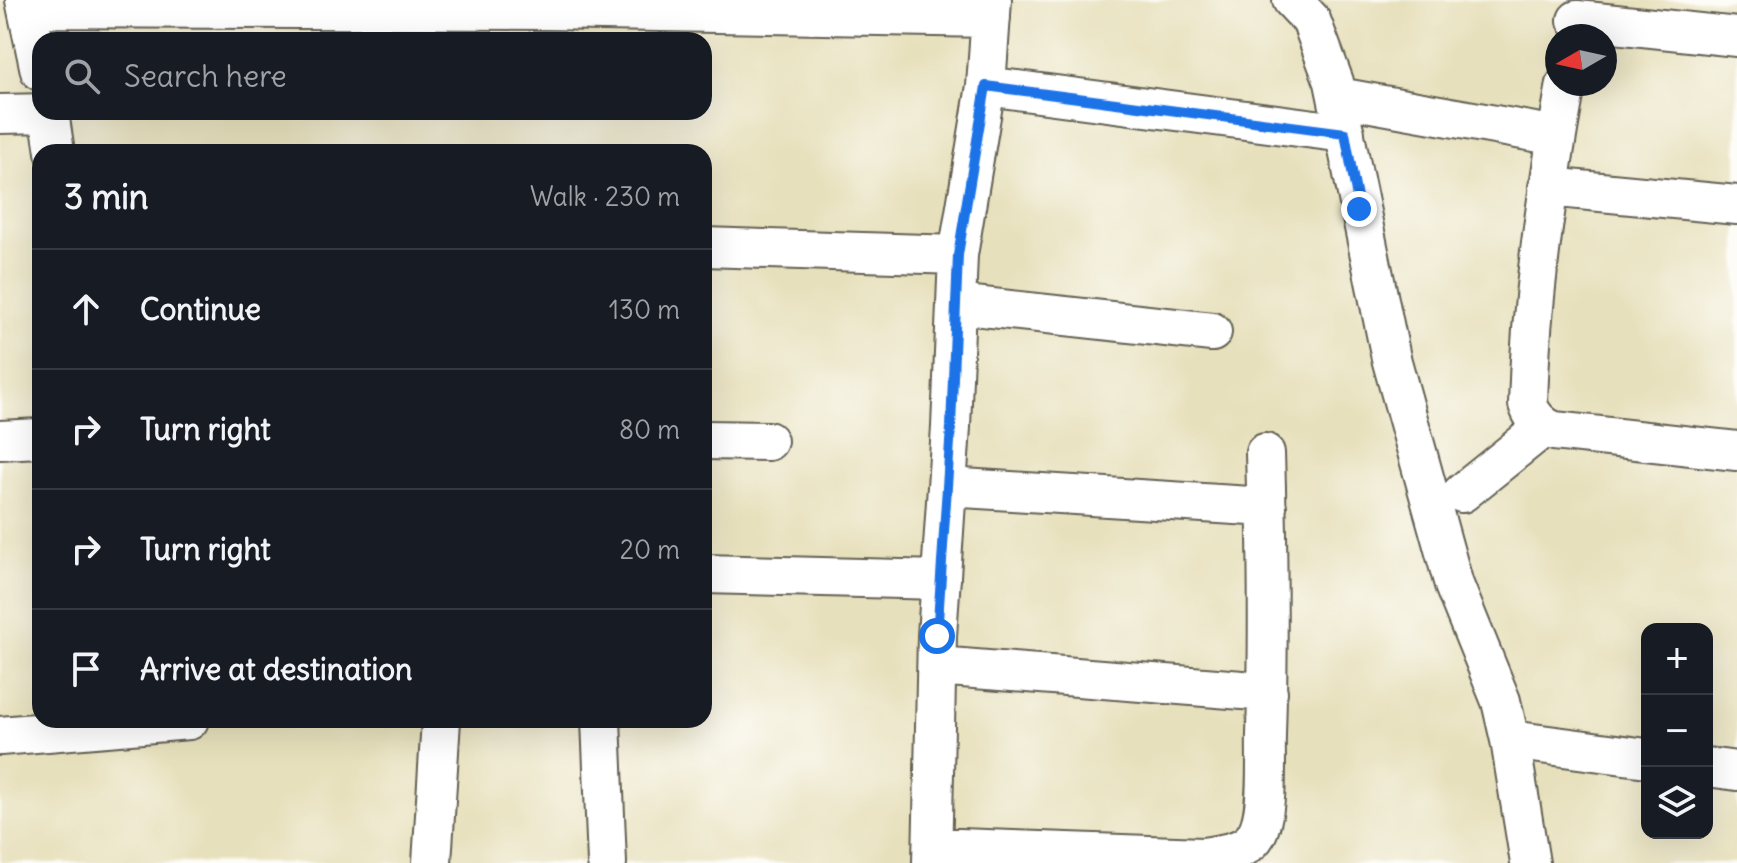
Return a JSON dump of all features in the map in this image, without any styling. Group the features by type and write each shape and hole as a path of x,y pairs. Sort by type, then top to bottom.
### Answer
{"street":[{"path":"1292,0 1311,20 1324,49 1338,97 1391,358 1454,585 1501,701 1530,863"},
{"path":"32,33 26,4 992,9 986,86 958,255 937,666 932,855 1203,857 1233,852 1254,839 1262,817 1268,692 1270,610 1265,453"},
{"path":"1577,19 1737,37"},
{"path":"986,86 1345,133"},
{"path":"1564,96 1548,187 1530,333 1530,413 1544,427 1554,431 1737,451"},
{"path":"1338,97 1557,136"},
{"path":"0,114 32,113"},
{"path":"50,120 54,144"},
{"path":"1548,187 1737,205"},
{"path":"712,247 958,255"},
{"path":"956,304 1212,332"},
{"path":"1462,493 1544,427"},
{"path":"0,440 32,438"},
{"path":"712,440 768,441"},
{"path":"947,487 1267,507"},
{"path":"712,574 941,580"},
{"path":"937,666 1268,692"},
{"path":"0,736 94,728"},
{"path":"432,863 440,728"},
{"path":"601,728 607,863"},
{"path":"1510,740 1641,757"},
{"path":"1713,768 1737,771"}],"route":[{"path":"937,636 951,427 958,255 986,86 1345,133 1359,209"}]}
